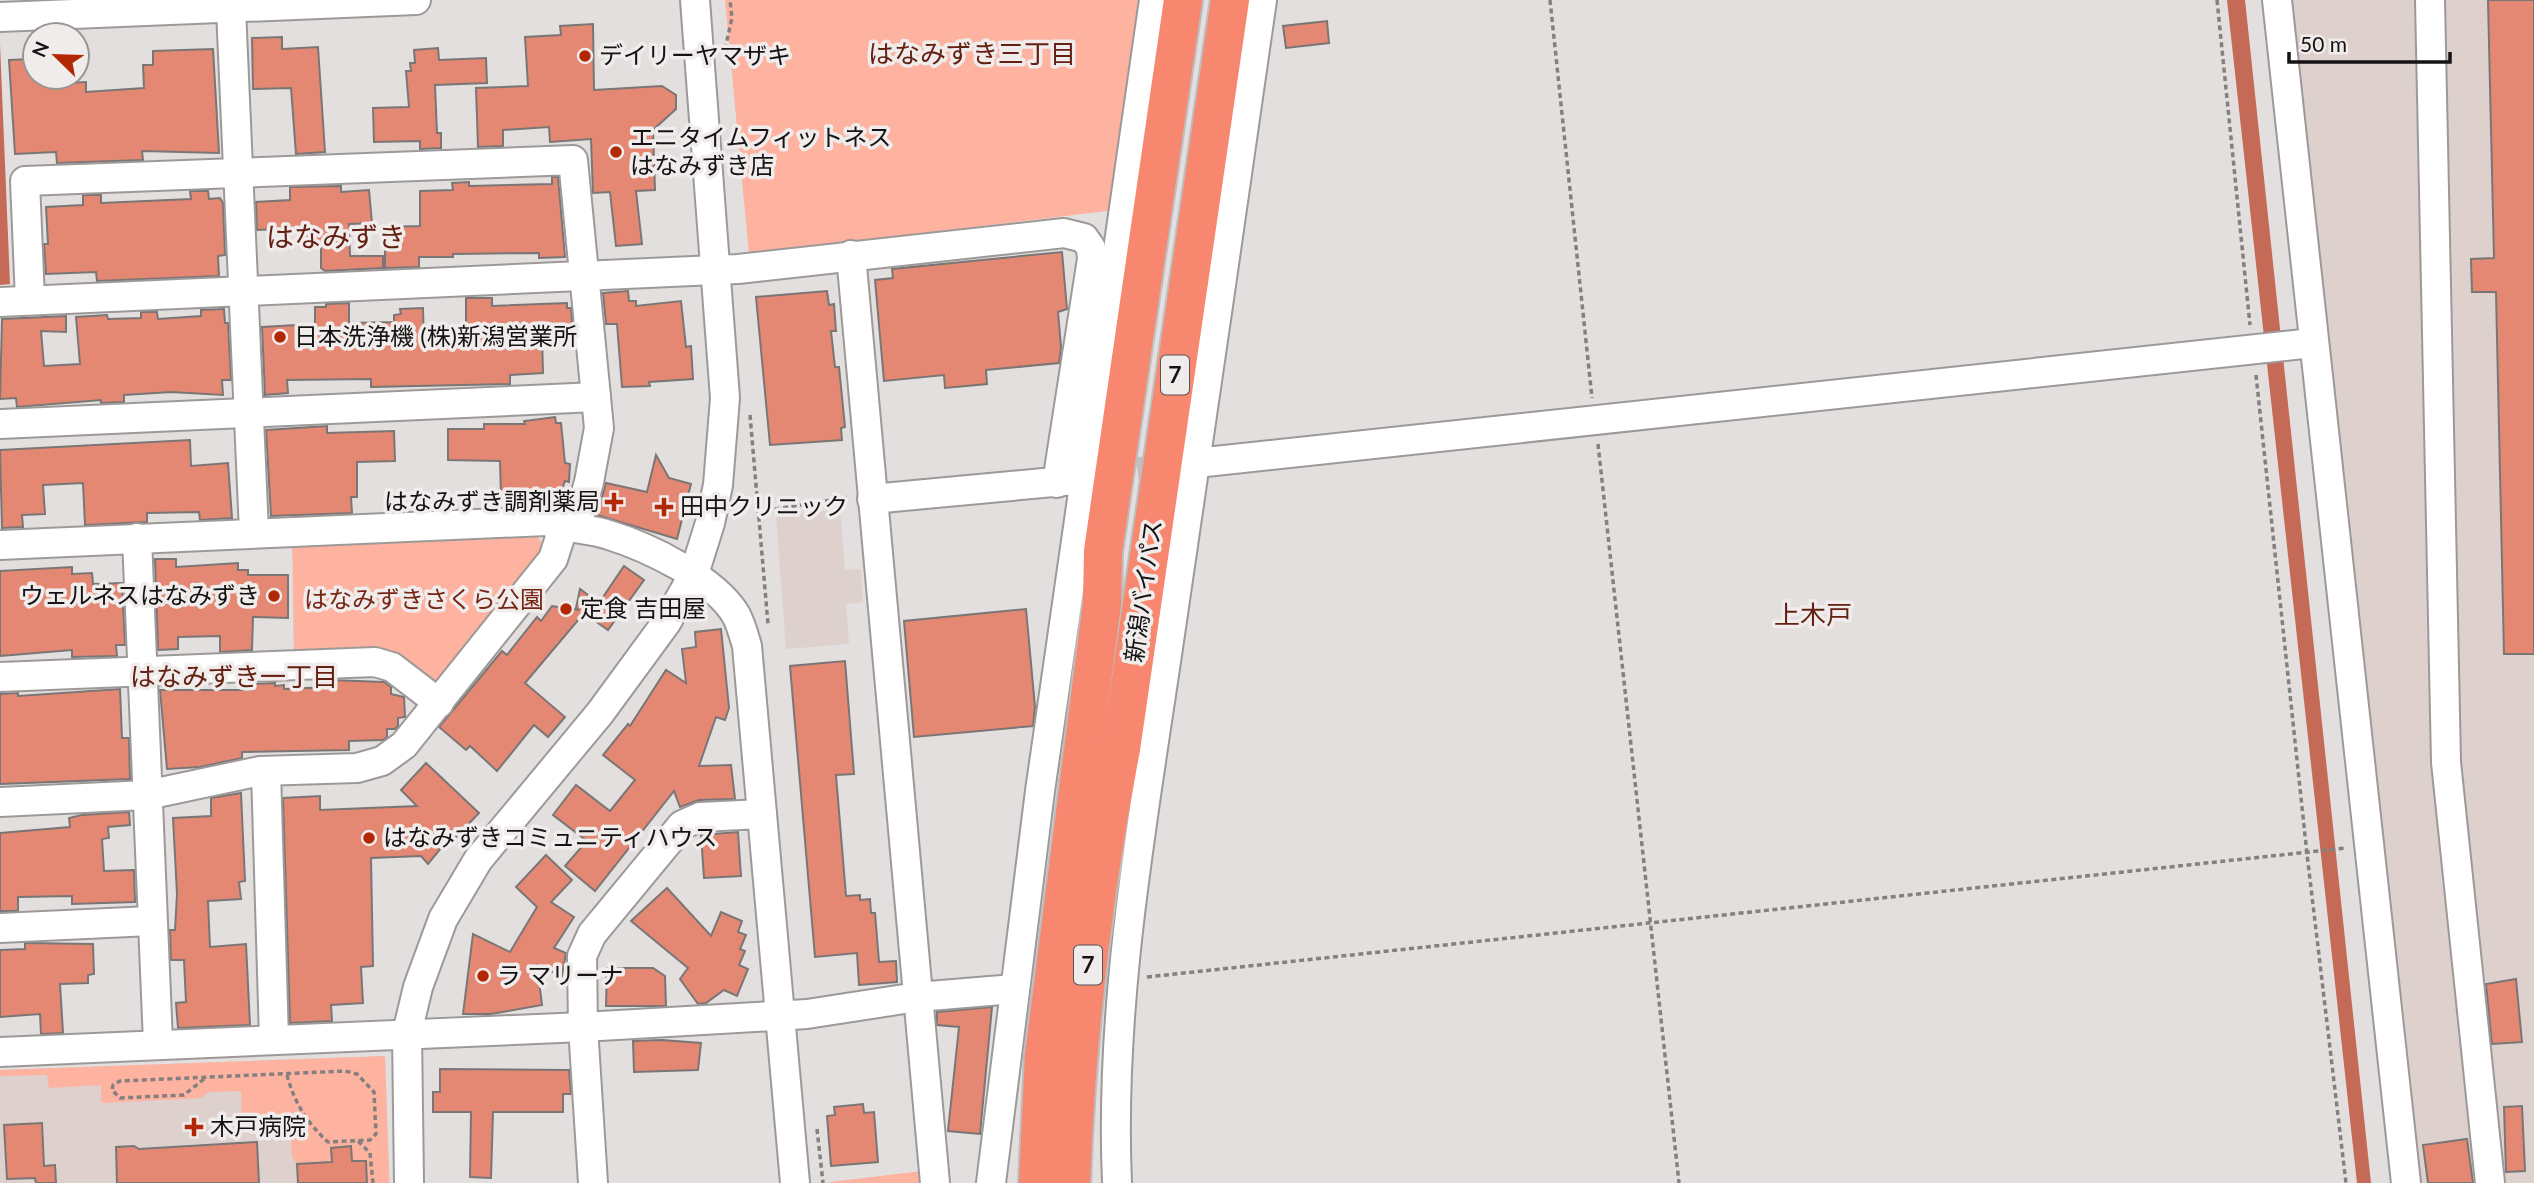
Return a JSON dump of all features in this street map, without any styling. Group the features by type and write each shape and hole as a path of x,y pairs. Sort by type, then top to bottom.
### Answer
{"highway":[{"name":"新潟バイパス","path":"1038,1183 1044,1056 1102,603 1103,551 1183,0"},
{"name":"新潟バイパス","path":"1071,1183 1077,1057 1102,844 1121,749 1230,0"},
{"path":"1016,1183 1026,1042 1045,884 1085,601 1103,551"},
{"path":"1092,1183 1096,1049 1119,846 1121,749"}],"street":[{"path":"0,17 35,8 231,9 416,0"},
{"path":"409,1183 407,1033 430,947 459,889 509,821 636,666 695,574 710,523 723,442 725,398 695,0"},
{"path":"991,1183 1078,480 1154,0"},
{"path":"1117,1183 1114,1114 1124,980 1143,819 1191,464 1262,0"},
{"path":"2277,0 2304,345 2406,1183"},
{"path":"2430,0 2445,762 2490,1183"},
{"path":"231,9 254,533"},
{"path":"0,802 147,795 266,771 357,768 382,761 404,745 553,559 589,482 599,428 573,160 25,181 30,300"},
{"path":"0,302 715,270 1064,233 1084,238 1091,248 1092,259 1078,480"},
{"path":"851,255 935,1183"},
{"path":"1191,464 1595,423 2304,345"},
{"path":"0,424 596,397"},
{"path":"872,499 1078,480"},
{"path":"0,545 526,520 546,521 610,535 695,574 722,597 737,616 747,646 794,1183"},
{"path":"137,538 158,1043"},
{"path":"0,677 375,662 392,667 439,703"},
{"path":"266,771 274,1039"},
{"path":"593,1183 583,1027 582,956 592,934 682,825 700,817 762,814"},
{"path":"0,928 151,920"},
{"path":"0,1052 158,1043 583,1027 779,1015 917,997 1014,989"}],"path":[{"path":"1550,0 1679,1183"},
{"path":"2217,0 2306,854 2346,1183"},
{"path":"758,512 857,496 872,499"},
{"path":"1124,980 2343,848"},
{"path":"204,1079 184,1095 120,1098 112,1090 113,1085 120,1081 345,1071 357,1074 374,1092 376,1135 370,1140 328,1142 318,1133 292,1096 287,1075"},
{"path":"358,1141 370,1153 373,1183"}],"shaded area":[{"path":"2227,0 2245,0 2371,1183 2357,1183"},
{"path":"2288,0 2534,0 2534,1183 2419,1183"},
{"path":"0,44 10,284 0,285"},
{"path":"840,510 845,570 861,569 863,602 846,604 849,644 786,649 776,515"},
{"name":"木戸病院","path":"385,1056 390,1183 0,1183 0,1070"}],"green space":[{"path":"725,0 1145,0 1115,210 749,254"},
{"name":"はなみずきさくら公園","path":"526,520 553,559 439,703 392,667 294,666 292,531"},
{"path":"385,1056 389,1183 367,1183 366,1161 297,1164 292,1157 290,1122 242,1124 241,1091 208,1092 201,1098 101,1103 101,1085 49,1088 47,1075 0,1076 0,1070"},
{"path":"922,1171 924,1183 830,1183 830,1182"}],"building":[{"path":"2488,0 2534,0 2534,654 2504,654 2496,292 2472,292 2471,259 2494,258"},
{"path":"1327,21 1329,43 1286,48 1283,26"},
{"path":"593,24 594,90 662,86 676,95 676,109 653,130 655,190 636,191 642,244 616,246 610,192 593,193 591,139 550,142 549,127 503,130 503,146 478,147 476,88 528,86 525,37 561,35 560,26"},
{"path":"282,37 282,49 318,47 325,152 296,154 291,88 253,89 252,38"},
{"path":"438,48 439,60 486,58 487,83 435,85 437,133 441,133 441,148 420,149 420,141 374,142 373,108 409,107 406,71 411,71 410,63 415,63 414,50"},
{"path":"213,49 219,153 142,151 143,160 57,163 56,152 15,154 9,60 21,59 21,91 86,92 144,88 143,65 153,65 153,51"},
{"path":"552,177 558,177 565,257 539,258 539,253 453,254 453,257 419,257 419,267 385,268 385,227 420,226 420,191 453,190 452,183 469,182 469,186 552,184"},
{"path":"341,186 341,192 369,190 372,223 349,224 350,256 383,256 383,268 325,271 321,268 321,245 307,245 306,228 257,230 256,202 290,200 290,187"},
{"path":"190,191 208,191 209,199 220,198 223,203 225,255 218,256 219,276 97,281 96,272 46,274 46,207 83,205 83,195 101,195 101,203 191,199"},
{"path":"1062,252 1067,309 1058,312 1061,347 1059,363 986,370 987,384 945,388 944,375 884,381 875,280 893,278 892,269"},
{"path":"628,291 629,301 636,301 636,306 681,301 686,347 691,346 693,379 649,382 650,386 622,387 617,324 606,324 603,293"},
{"path":"827,291 829,305 834,304 836,331 831,331 835,367 839,367 845,427 841,428 842,440 770,445 756,297"},
{"path":"466,298 492,298 492,306 567,303 567,308 571,308 573,334 542,335 543,373 510,375 510,384 371,387 371,379 287,380 288,393 265,395 262,327 315,324 315,307 326,307 326,304 349,303 349,323 394,322 394,315 401,314 400,309 423,308 424,346 466,346"},
{"path":"224,309 225,323 228,323 231,380 222,380 223,395 171,392 124,395 124,402 101,403 101,400 17,407 16,398 0,399 2,319 66,316 66,332 41,331 44,366 80,364 76,317 107,315 108,319 141,318 141,312 157,312 158,319 201,316 201,310"},
{"path":"555,417 556,423 561,423 565,463 570,464 569,482 565,481 558,500 534,495 501,496 500,461 448,460 448,429 484,429 484,424 525,424 524,421"},
{"path":"327,426 327,433 394,431 395,461 357,462 357,497 351,497 352,513 271,516 266,430"},
{"path":"190,440 191,466 228,463 232,518 200,520 199,512 147,513 147,522 85,525 83,483 43,485 45,514 22,515 23,527 2,528 0,450"},
{"name":"田中クリニック","path":"656,455 669,478 691,484 677,539 597,515 606,483 647,492"},
{"path":"155,559 176,559 176,567 238,563 238,570 248,570 248,575 288,575 288,618 253,617 252,650 220,652 220,636 178,637 178,649 158,650"},
{"path":"624,566 644,580 608,630 584,613 525,683 565,717 548,737 534,725 497,771 470,746 466,750 439,727 502,651 507,655 537,617 541,621 552,606 579,610 576,608 580,589 599,603"},
{"path":"72,567 72,574 92,573 93,584 122,583 125,645 116,645 117,656 72,657 72,650 0,656 0,571"},
{"path":"1026,609 1035,707 1033,726 914,737 904,621"},
{"path":"721,629 729,708 725,720 716,717 699,766 731,765 735,799 699,800 680,807 674,791 595,891 565,866 587,841 553,815 576,785 610,811 635,780 603,755 628,724 630,726 666,670 686,683 682,649 696,647 695,632"},
{"path":"845,661 854,774 836,775 846,896 860,895 860,900 870,899 871,913 875,913 879,962 896,961 897,982 859,985 857,953 815,957 790,666"},
{"path":"330,680 384,682 391,687 391,694 404,697 405,717 398,718 398,726 395,729 387,729 387,737 383,740 349,741 349,750 242,752 242,758 200,767 167,769 160,690 253,690 253,684 275,683 275,686 284,685 284,689 331,687"},
{"path":"120,689 122,738 129,738 130,779 0,784 0,694 18,693 18,696"},
{"path":"426,763 479,813 453,840 450,837 428,864 421,856 371,858 373,966 361,967 363,1003 331,1005 332,1021 290,1023 283,798 320,796 320,810 417,806 401,790"},
{"path":"241,793 245,881 239,882 241,899 208,901 210,947 246,944 250,1025 178,1028 176,1003 186,1002 184,960 171,960 170,930 175,930 177,894 173,818 211,816 211,798"},
{"path":"129,812 130,825 108,827 109,838 102,839 104,871 134,870 135,902 72,904 72,896 18,897 18,911 0,911 0,833 70,827 69,818"},
{"path":"738,832 741,876 704,878 701,835"},
{"path":"546,855 572,880 551,902 574,917 554,948 566,953 562,976 537,965 542,1005 491,1014 463,1014 473,934 510,952 537,907 516,887"},
{"path":"667,888 711,936 721,912 742,921 738,932 746,935 740,949 745,951 739,965 748,969 737,996 724,990 706,1003 698,1004 680,979 688,968 631,921"},
{"path":"25,943 93,944 94,974 88,975 88,983 60,984 63,1033 41,1034 40,1014 0,1017 0,950 25,949"},
{"path":"607,968 653,968 665,976 666,1006 606,1006"},
{"path":"2516,979 2522,1042 2492,1044 2486,984"},
{"path":"992,1007 980,1134 948,1131 959,1027 937,1025 937,1012"},
{"path":"633,1041 701,1043 698,1070 634,1072"},
{"path":"440,1069 569,1070 571,1094 563,1094 563,1112 493,1112 491,1178 470,1177 471,1112 433,1112 433,1092 440,1092"},
{"path":"863,1104 864,1113 874,1112 878,1162 831,1166 827,1116 835,1115 834,1107"},
{"path":"2522,1106 2525,1171 2506,1172 2504,1107"},
{"path":"42,1123 44,1166 55,1165 56,1183 36,1183 35,1178 7,1179 4,1125"},
{"path":"2467,1139 2473,1183 2428,1183 2423,1145"},
{"path":"257,1142 259,1183 117,1183 116,1147 134,1146 139,1149"},
{"path":"351,1146 352,1161 366,1161 367,1183 298,1183 297,1164 332,1162 331,1148"}],"tunnel":[{"path":"1096,478 1180,465"}],"place":[{"name":"デイリーヤマザキ","path":"585,56"},
{"name":"エニタイムフィットネス はなみずき店","path":"616,152"},
{"name":"日本洗浄機 (株)新潟営業所","path":"280,337"},
{"name":"はなみずき調剤薬局","path":"614,502"},
{"name":"田中クリニック","path":"664,507"},
{"name":"ウェルネスはなみずき","path":"274,596"},
{"name":"定食 吉田屋","path":"566,609"},
{"name":"はなみずきコミュニティハウス","path":"369,838"},
{"name":"ラ マリーナ","path":"483,976"},
{"name":"木戸病院","path":"194,1127"}],"district":[{"name":"はなみずき三丁目","path":"972,54"},
{"name":"はなみずき","path":"336,237"},
{"name":"上木戸","path":"1813,615"},
{"name":"はなみずき一丁目","path":"234,677"}]}
